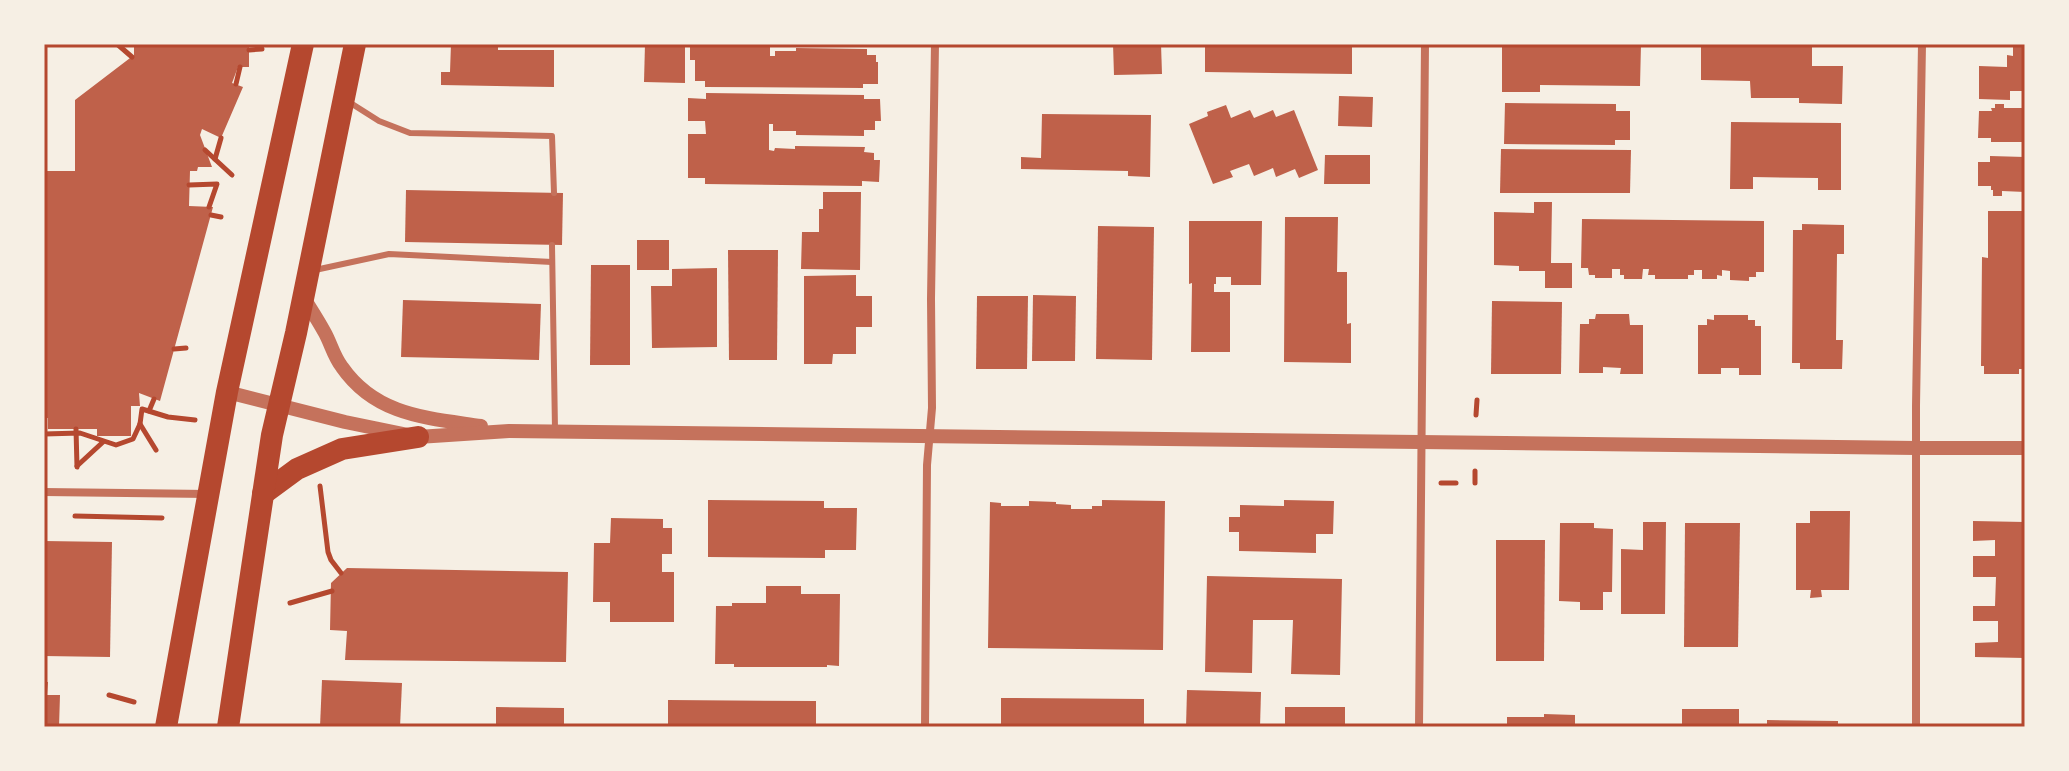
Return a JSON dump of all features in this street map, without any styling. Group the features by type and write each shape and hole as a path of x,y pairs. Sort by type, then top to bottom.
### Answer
{"highway":[{"path":"166,727 227,392 303,44"},
{"path":"228,727 278,405 296,333 355,44"},
{"path":"263,494 297,469 342,449 418,437"}],"street":[{"path":"925,727 926,481 932,393 935,44"},
{"path":"1419,727 1425,44"},
{"path":"1916,727 1916,448 1922,44"},
{"path":"302,295 342,368 372,398 414,416 509,431"},
{"path":"227,392 418,437 555,431 2025,448"},
{"path":"44,492 209,494"}],"lane":[{"path":"343,98 379,121 410,133 552,136 554,193"},
{"path":"552,245 555,431"},
{"path":"308,271 389,254 552,262"}],"path":[{"path":"117,44 132,57"},
{"path":"249,50 262,49"},
{"path":"236,84 240,67"},
{"path":"215,159 221,138"},
{"path":"205,150 232,175"},
{"path":"189,185 217,184 209,207"},
{"path":"211,215 221,217"},
{"path":"174,349 186,348"},
{"path":"149,411 154,399"},
{"path":"1476,415 1477,400"},
{"path":"44,434 76,431 116,445 133,439 142,409 168,417 200,421"},
{"path":"140,424 156,450"},
{"path":"76,431 77,467 103,442"},
{"path":"1475,471 1475,483"},
{"path":"318,477 328,552 341,573"},
{"path":"74,516 162,518"},
{"path":"290,603 332,591"},
{"path":"109,695 134,702"}],"building":[{"path":"134,44 249,44 249,67 238,67 232,83 243,87 221,138 202,129 200,135 212,167 198,167 197,171 190,171 189,206 213,207 160,401 139,393 140,406 131,406 131,436 97,436 97,429 48,429 48,418 44,418 44,171 75,171 75,100 134,55"},
{"path":"451,44 498,44 498,50 554,50 554,87 441,85 441,72 450,72"},
{"path":"645,44 685,44 685,83 644,82"},
{"path":"690,44 770,44 770,56 775,56 775,51 796,51 796,48 867,49 867,55 876,55 878,84 863,84 863,88 705,87 705,81 695,81 695,60 690,60"},
{"path":"1113,44 1161,44 1162,74 1114,75"},
{"path":"1205,44 1352,44 1352,74 1205,72"},
{"path":"1502,44 1641,44 1640,86 1540,85 1540,92 1502,92"},
{"path":"1701,44 1812,44 1812,66 1843,66 1842,104 1799,103 1799,98 1751,98 1750,81 1701,80"},
{"path":"2013,44 2025,44 2025,91 2010,91 2010,100 1979,99 1979,66 2007,67 2007,55 2013,56"},
{"path":"706,93 864,95 864,99 880,99 881,121 875,121 875,130 864,130 864,136 796,135 796,131 773,131 773,124 769,124 769,150 795,149 795,146 865,147 864,152 874,153 874,160 880,160 879,182 862,181 862,186 705,184 705,178 688,178 688,134 706,134 705,121 688,121 688,98 706,99"},
{"path":"1339,96 1373,97 1372,127 1338,126"},
{"path":"1505,103 1616,104 1616,111 1630,111 1630,140 1615,140 1615,145 1504,144"},
{"path":"1995,104 2004,104 2004,108 2025,108 2025,142 1991,142 1991,138 1978,138 1979,111 1992,111"},
{"path":"1226,105 1231,118 1250,110 1254,118 1273,110 1276,117 1294,110 1318,170 1299,178 1295,169 1276,177 1273,168 1254,176 1249,164 1230,171 1233,177 1213,184 1189,124 1208,116 1207,112"},
{"path":"1042,114 1151,115 1150,177 1128,176 1128,171 1021,169 1021,157 1041,158"},
{"path":"1731,122 1841,123 1841,190 1818,190 1818,178 1753,177 1753,189 1730,189"},
{"path":"1501,149 1631,150 1630,193 1500,193"},
{"path":"1325,155 1370,155 1370,184 1324,184"},
{"path":"1990,156 2025,157 2025,192 2002,191 2002,196 1993,196 1991,186 1978,186 1978,162 1990,162"},
{"path":"406,190 563,193 562,245 405,242"},
{"path":"823,192 861,192 860,270 801,269 802,232 819,232"},
{"path":"1534,202 1552,202 1551,263 1572,263 1572,288 1545,288 1545,271 1519,271 1519,266 1494,265 1494,212 1534,213"},
{"path":"1988,211 2025,211 2025,369 2019,369 2019,374 1984,374 1984,366 1981,366 1982,257 1988,258"},
{"path":"1285,217 1338,217 1337,272 1347,272 1351,363 1284,362"},
{"path":"1582,219 1764,221 1764,272 1756,272 1756,277 1749,277 1749,281 1730,280 1730,271 1722,270 1722,276 1717,275 1717,279 1702,279 1702,270 1694,270 1694,275 1688,275 1688,279 1655,279 1655,275 1648,275 1649,269 1643,269 1642,279 1624,279 1620,269 1612,269 1612,278 1595,278 1595,275 1589,275 1588,268 1581,268"},
{"path":"1189,221 1262,221 1261,285 1231,285 1231,277 1216,277 1214,284 1214,292 1230,292 1230,352 1191,352"},
{"path":"1802,224 1844,225 1844,254 1837,254 1836,340 1843,340 1842,369 1800,369 1800,363 1792,363 1793,230 1802,230"},
{"path":"1098,226 1154,227 1152,360 1096,359"},
{"path":"637,240 669,240 669,270 637,270"},
{"path":"728,250 778,250 777,360 729,360"},
{"path":"591,265 630,265 630,365 590,365"},
{"path":"717,268 717,347 652,348 651,286 672,286 672,269"},
{"path":"856,275 856,296 872,296 872,327 856,327 856,354 833,354 832,364 804,364 804,276"},
{"path":"1033,295 1076,296 1075,361 1032,361"},
{"path":"977,296 1028,296 1027,369 976,369"},
{"path":"403,300 541,304 539,360 401,357"},
{"path":"1492,301 1562,302 1561,374 1491,374"},
{"path":"1596,314 1629,314 1630,325 1643,325 1643,374 1620,374 1621,368 1603,367 1603,373 1579,373 1580,324 1589,324 1589,319 1595,319"},
{"path":"1714,315 1748,315 1748,320 1755,320 1755,326 1761,326 1761,375 1739,375 1739,368 1721,368 1721,374 1698,374 1698,325 1707,325 1707,319 1714,320"},
{"path":"708,500 824,501 824,508 857,508 856,550 825,550 825,558 708,557"},
{"path":"1102,500 1165,501 1163,650 988,648 990,502 1001,503 1001,506 1029,506 1029,501 1056,502 1071,505 1071,509 1092,509 1092,506 1102,506"},
{"path":"1284,500 1334,501 1333,534 1316,534 1316,553 1239,551 1239,532 1229,532 1229,517 1240,517 1240,505 1284,506"},
{"path":"1810,511 1850,511 1849,590 1821,590 1822,597 1810,598 1811,590 1796,590 1796,523 1810,523"},
{"path":"611,518 663,519 663,528 672,528 672,554 662,554 662,572 674,572 674,622 610,622 610,602 593,602 594,543 610,543"},
{"path":"1973,521 2025,522 2025,658 1975,657 1975,643 1998,642 1998,621 1973,621 1973,606 1995,606 1996,577 1973,577 1973,556 1995,556 1995,540 1973,541"},
{"path":"1643,522 1666,522 1665,614 1621,614 1621,549 1643,550"},
{"path":"1560,523 1594,523 1594,528 1613,529 1612,592 1603,592 1603,610 1580,610 1580,602 1559,601"},
{"path":"1685,523 1740,523 1738,647 1684,647"},
{"path":"1496,540 1545,540 1544,661 1496,661"},
{"path":"44,541 112,542 110,657 44,656"},
{"path":"347,568 568,572 566,662 345,660 347,631 330,630 331,583"},
{"path":"1207,576 1342,579 1340,675 1291,674 1293,620 1253,620 1252,673 1205,672"},
{"path":"766,586 801,586 801,594 840,594 839,666 734,667 734,664 715,664 716,606 766,603"},
{"path":"322,680 402,683 400,727 320,727"},
{"path":"44,682 48,682 47,695 60,695 59,727 44,727"},
{"path":"1187,690 1261,692 1260,727 1186,727"},
{"path":"1001,698 1144,699 1144,727 1001,727"},
{"path":"668,700 816,701 816,727 668,727"},
{"path":"496,707 564,708 564,727 496,727"},
{"path":"1285,707 1345,707 1345,727 1285,727"},
{"path":"1682,709 1739,709 1739,727 1682,727"},
{"path":"1544,714 1575,715 1575,727 1507,727 1507,717 1544,717"},
{"path":"1767,720 1838,721 1838,727 1767,727"}]}
